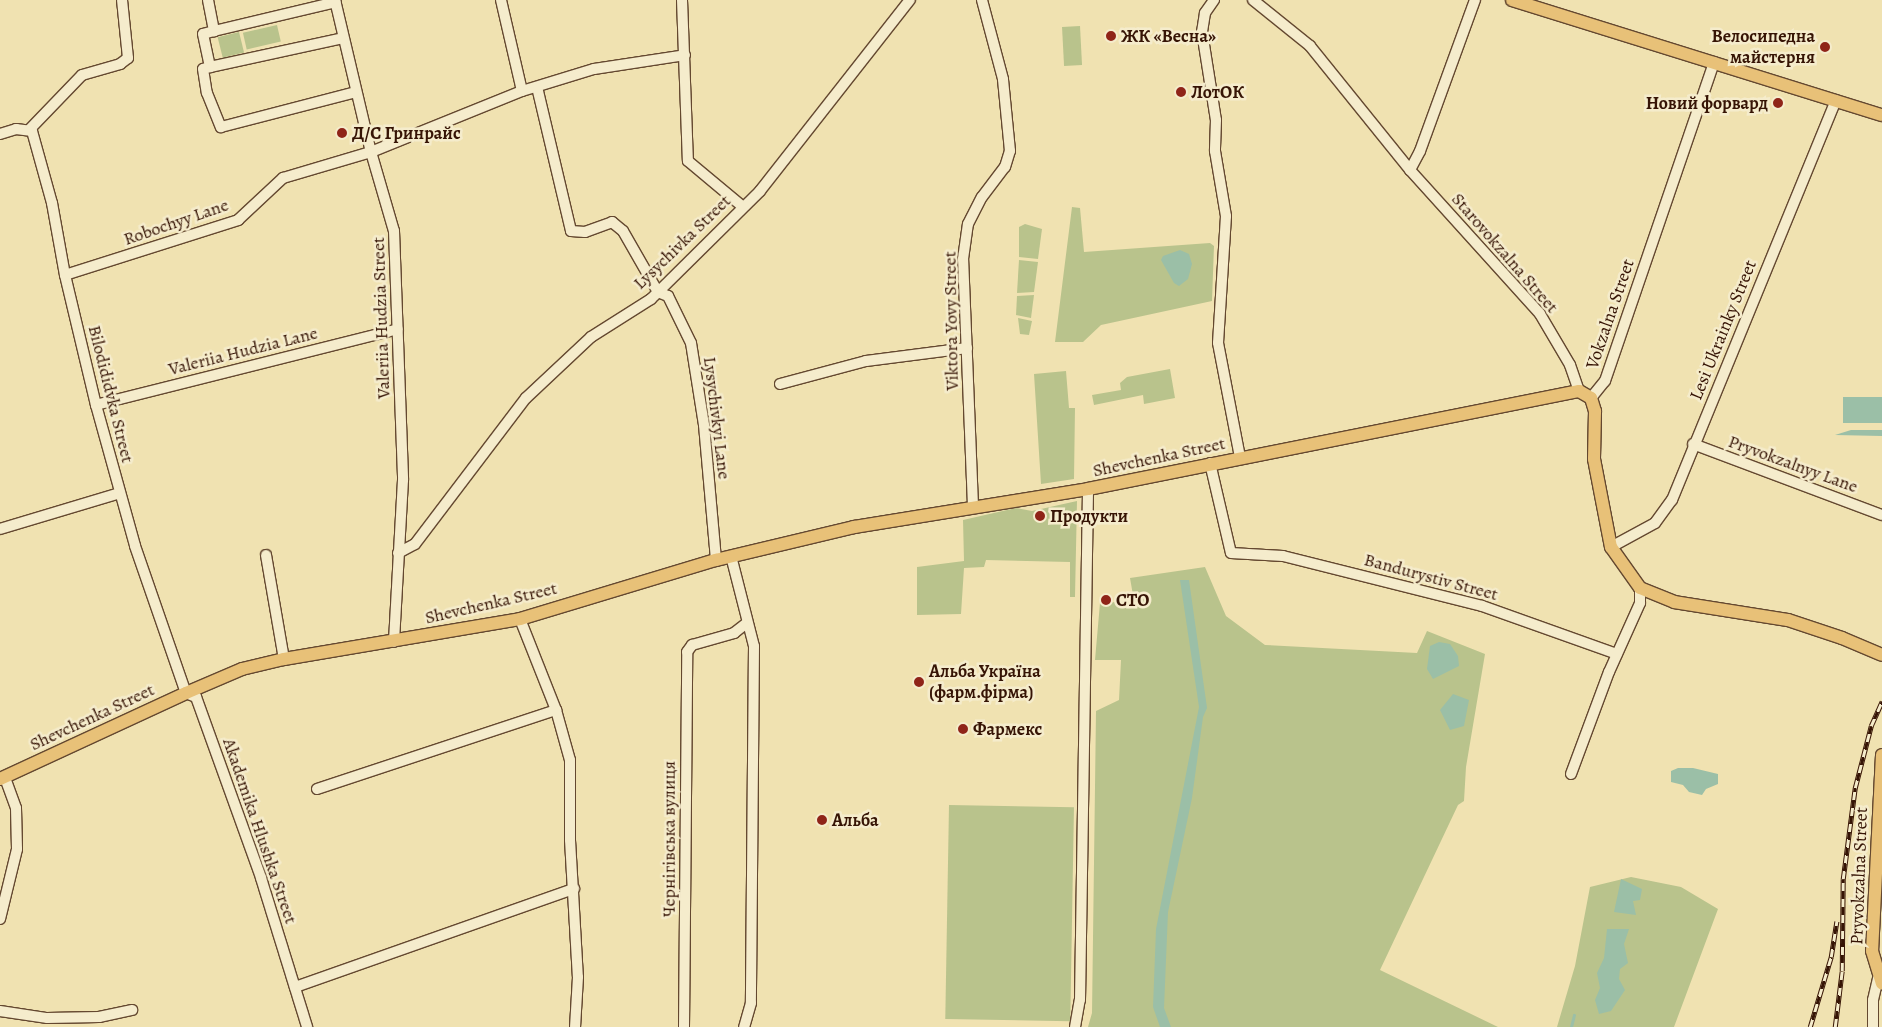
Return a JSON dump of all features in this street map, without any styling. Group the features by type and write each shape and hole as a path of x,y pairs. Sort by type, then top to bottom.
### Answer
{"main road":[{"path":"1512,0 1882,115"},
{"name":"Shevchenka Street","path":"2,778 186,692 242,669 284,659 394,642 520,619 716,560 854,527 972,506 1088,489 1240,457 1579,391"},
{"path":"1579,391 1591,398 1595,411 1596,468 1611,548 1640,588 1674,602 1788,620 1842,638 1882,655"},
{"name":"Pryvokzalna Street","path":"1880,981 1872,951 1882,755"}],"street":[{"path":"0,134 30,128 82,75 120,64 128,58 122,0"},
{"path":"208,0 214,31"},
{"path":"502,0 522,91"},
{"path":"682,0 688,161 742,206"},
{"name":"Lysychivka Street","path":"398,553 415,544 526,398 591,337 658,292 742,206 760,191 910,0"},
{"name":"Viktora Yovy Street","path":"972,506 963,259 968,224 982,197 1005,167 1010,151 1003,79 982,0"},
{"path":"1214,0 1205,12 1202,32 1216,120 1215,151 1226,216 1218,343 1240,457"},
{"name":"Starovokzalna Street","path":"1253,0 1310,46 1410,170 1540,314 1570,365 1579,391"},
{"path":"1410,170 1420,151 1475,0"},
{"path":"210,68 203,34 335,1"},
{"name":"Valeriia Hudzia Street","path":"335,1 371,152 394,231 403,480 394,642"},
{"path":"343,38 203,69 207,93 221,127 356,92"},
{"name":"Robochyy Lane","path":"65,275 238,220 283,178 371,152 522,91 594,69 685,55"},
{"name":"Vokzalna Street","path":"1591,398 1605,381 1714,62"},
{"name":"Lysychivkyi Lane","path":"537,87 570,231 585,232 612,222 623,231 658,292 668,296 691,343 704,425 716,560"},
{"name":"Lesi Ukrainky Street","path":"1611,548 1655,523 1672,500 1693,444 1836,100"},
{"name":"Bilodididvka Street","path":"30,128 52,203 65,275 96,405 120,493 135,546 186,692"},
{"name":"Valeriia Hudzia Lane","path":"96,405 398,329"},
{"path":"780,384 866,361 967,348"},
{"name":"Pryvokzalnyy Lane","path":"1693,444 1882,515"},
{"name":"Bandurystiv Street","path":"1210,463 1231,553 1282,556 1482,606 1617,654"},
{"path":"1075,1027 1080,1000 1088,489"},
{"path":"0,529 120,493"},
{"path":"266,555 284,659"},
{"path":"731,556 754,646 751,1003 744,1027"},
{"path":"1571,774 1617,654 1640,603 1640,588"},
{"path":"520,619 556,710 570,760 578,977 575,1027"},
{"name":"Чернігівська вулиця","path":"684,1027 686,652 692,644 734,632 747,623"},
{"name":"Akademika Hlushka Street","path":"186,692 196,697 261,878 306,1027"},
{"path":"317,789 556,710"},
{"path":"0,919 17,849 16,808 2,778"},
{"path":"295,988 574,889"},
{"name":"Pryvokzalna Street","path":"1873,1027 1873,1000 1880,981"},
{"path":"0,1011 46,1018 99,1018 127,1011"}],"shaded area":[{"path":"277,25 281,42 247,49 243,33"},
{"path":"1080,26 1082,65 1064,66 1062,27"},
{"path":"239,32 244,52 223,58 218,37"},
{"path":"1072,207 1080,208 1084,252 1210,243 1214,246 1212,301 1101,325 1083,342 1055,342"},
{"path":"1025,224 1042,229 1038,259 1019,257 1019,227"},
{"path":"1180,250 1189,254 1192,264 1188,279 1179,286 1174,283 1161,260 1163,256"},
{"path":"1019,260 1038,262 1034,292 1017,293"},
{"path":"1034,295 1031,318 1016,315 1017,296"},
{"path":"1018,318 1032,321 1029,335 1020,334"},
{"path":"1170,369 1175,398 1144,404 1143,395 1094,405 1092,395 1121,390 1120,383 1127,377"},
{"path":"1066,371 1069,408 1075,408 1074,479 1041,484 1034,374"},
{"path":"1843,397 1882,397 1882,423 1843,423"},
{"path":"1851,430 1882,430 1882,436 1835,435"},
{"path":"1077,501 1075,597 1070,597 1070,562 986,560 984,567 964,568 961,614 917,615 917,567 964,561 963,520 1016,508 1032,511"},
{"path":"1205,567 1226,616 1265,645 1417,653 1427,631 1485,654 1466,767 1464,801 1458,805 1380,970 1498,1027 1088,1027 1092,1013 1096,711 1119,700 1121,660 1095,660 1100,603 1134,601 1130,578"},
{"path":"1180,580 1189,580 1207,708 1203,717 1192,798 1168,912 1164,1008 1171,1027 1160,1027 1153,1007 1156,929 1199,707"},
{"path":"1439,642 1450,644 1458,656 1459,666 1433,679 1427,669 1430,646"},
{"path":"1453,694 1469,700 1464,726 1450,730 1440,710"},
{"path":"1678,768 1693,768 1718,774 1718,784 1706,789 1702,795 1689,792 1683,785 1671,782 1671,771"},
{"path":"949,805 1074,807 1070,1021 945,1019"},
{"path":"1631,877 1681,887 1718,909 1674,1027 1557,1027 1575,966 1590,887"},
{"path":"1621,879 1642,889 1640,900 1633,901 1636,915 1614,912"},
{"path":"1607,929 1629,929 1624,944 1628,963 1620,969 1619,979 1625,990 1611,1011 1599,1014 1595,1000 1600,988 1597,973 1604,958"}],"waterway":[{"path":"1571,1027 1574,1015"}],"railway":[{"path":"1835,1027 1842,971 1843,879 1855,788 1871,726 1882,701"},
{"path":"1810,1027 1831,957 1837,921"}],"place":[{"name":"ЖК «Весна»","path":"1111,36"},
{"name":"Велосипедна майстерня","path":"1825,47"},
{"name":"ЛотОК","path":"1181,92"},
{"name":"Новий форвард","path":"1778,103"},
{"name":"Д/С Гринрайс","path":"342,133"},
{"name":"Продукти","path":"1040,516"},
{"name":"СТО","path":"1106,600"},
{"name":"Альба Україна (фарм.фірма)","path":"919,682"},
{"name":"Фармекс","path":"963,729"},
{"name":"Альба","path":"822,820"}]}
